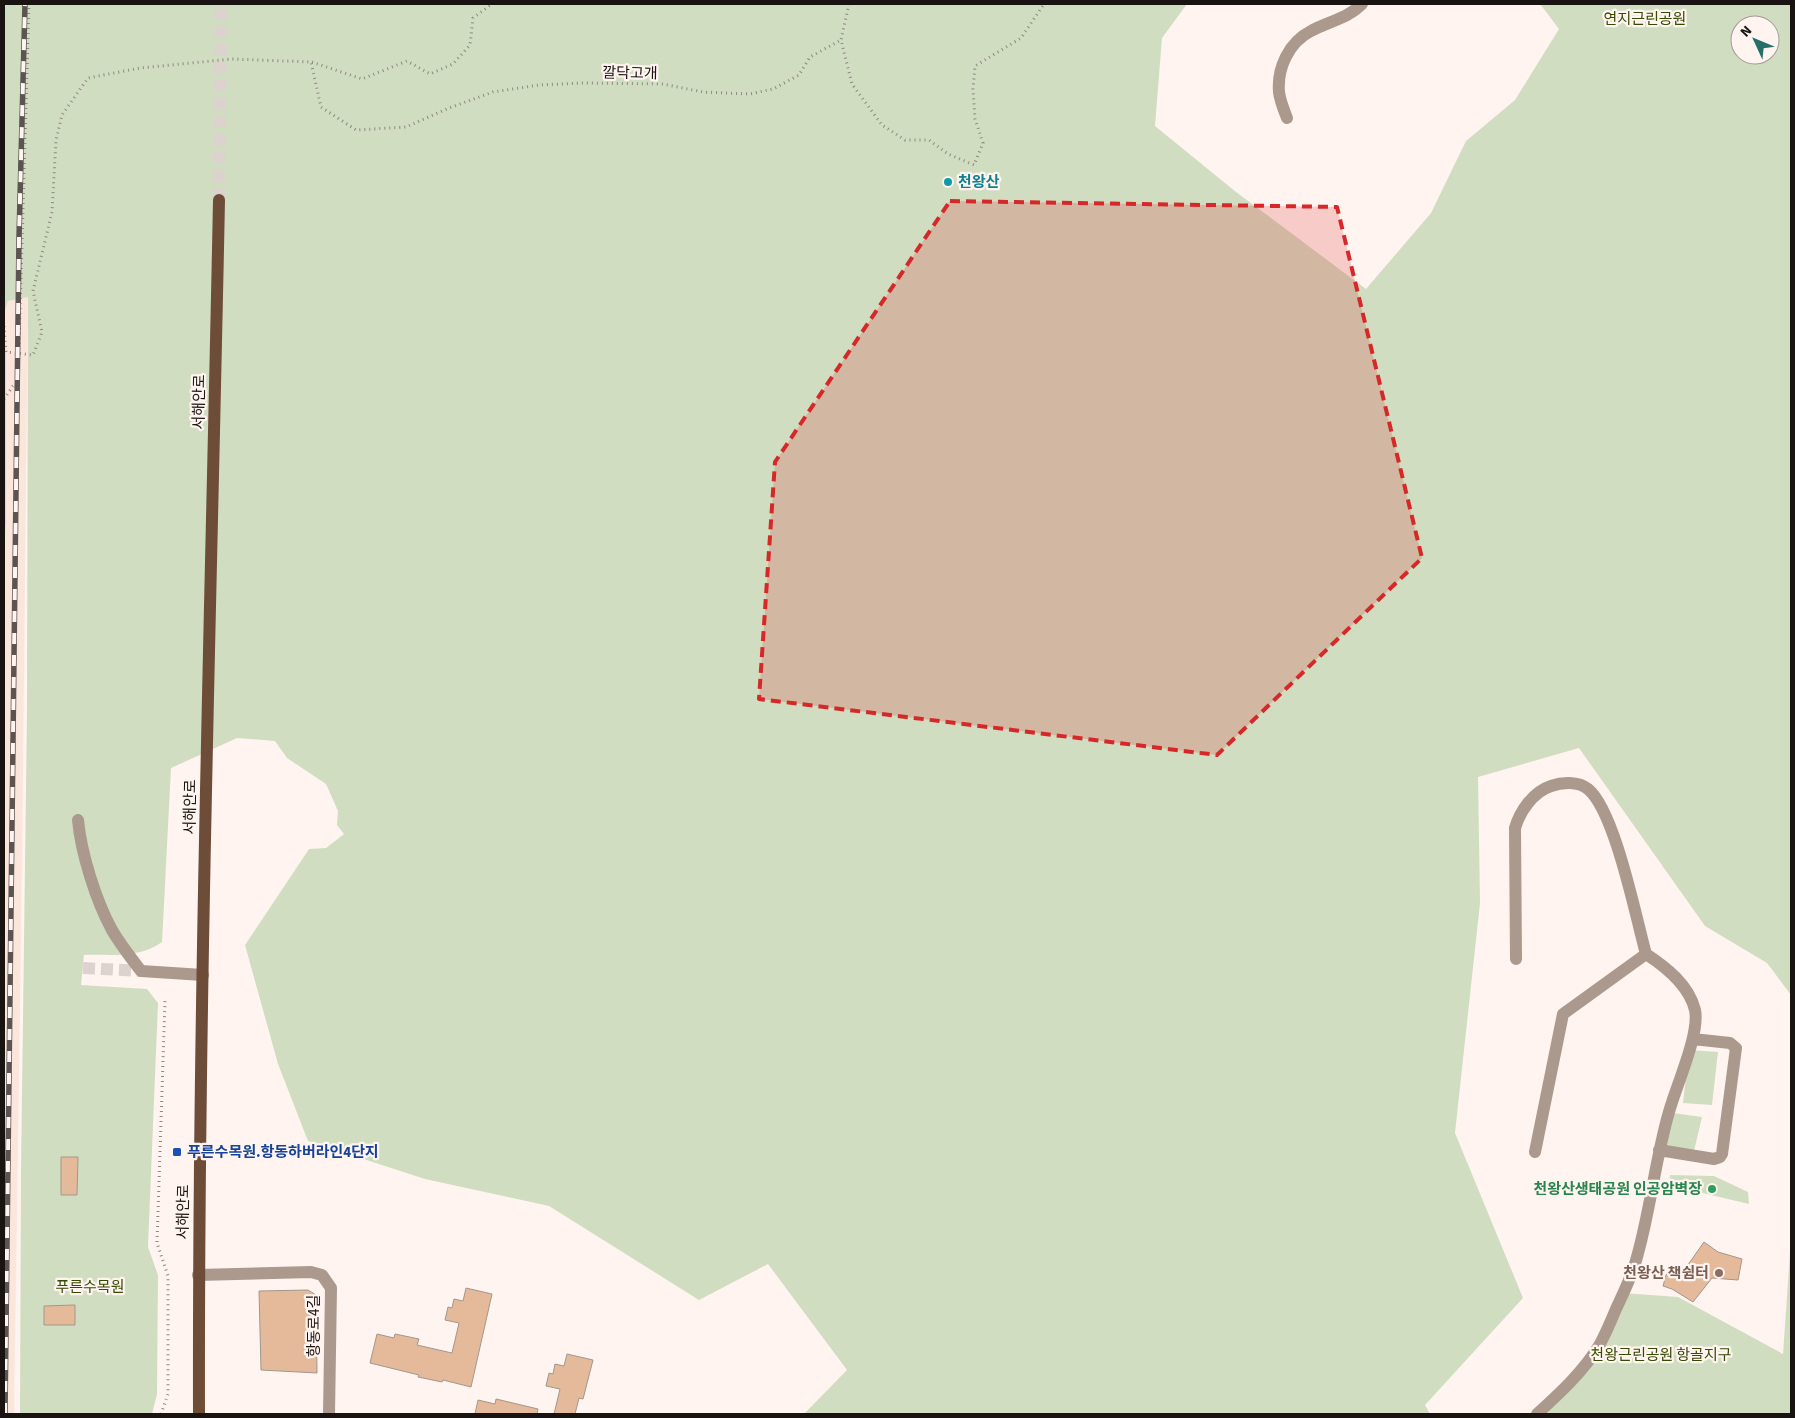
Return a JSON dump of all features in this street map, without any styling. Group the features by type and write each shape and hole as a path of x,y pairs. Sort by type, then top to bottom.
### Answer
{"main road":[{"name":"서해안로","path":"199,1414 198,1275 219,200"}],"lane":[{"path":"1287,118 1279,92 1282,71 1288,53 1300,38 1312,30 1352,12 1362,4"},
{"path":"1516,960 1515,828 1518,817 1532,798 1547,788 1560,783 1575,784 1586,788 1598,799 1608,820 1646,954 1666,967 1691,999 1695,1015 1695,1030 1668,1112 1634,1268 1600,1344 1568,1384 1537,1414"},
{"path":"78,820 80,838 96,893 112,930 141,971 203,975"},
{"path":"1535,1152 1564,1014 1646,954"},
{"path":"1659,1150 1714,1159 1722,1154 1736,1048 1730,1043 1693,1039"},
{"name":"항동로4길","path":"198,1275 310,1272 322,1275 331,1288 329,1414"}],"path":[{"path":"4,399 18,381 29,4"},
{"path":"4,326 6,352 34,355 42,332 34,291 52,212 56,140 62,115 88,78 140,68 232,59 311,62 362,79 407,62 430,74 453,64 470,45 473,18 492,4"},
{"path":"849,4 841,40 852,84 882,125 905,140 929,140 948,154 974,165 983,143 975,119 972,89 975,66 1021,38 1044,4"},
{"name":"깔닥고개","path":"311,62 321,107 356,130 406,127 449,108 493,92 539,85 583,83 622,85 663,84 704,92 750,94 773,89 799,75 810,56 841,40"},
{"path":"161,1414 168,1394 168,1276 156,1243 165,1001"}],"highlighted area":[{"path":"950,201 1337,207 1422,558 1217,755 759,699 775,462"}],"shaded area":[{"path":"28,297 14,1414 4,1414 4,561 6,521 6,352 4,314 8,301"}],"green space":[{"path":"4,4 1187,4 1162,38 1155,126 1236,192 1366,289 1431,213 1466,141 1515,100 1559,29 1540,4 1791,4 1791,995 1767,963 1705,926 1579,748 1478,777 1480,903 1455,1133 1523,1298 1425,1405 1430,1414 804,1414 847,1370 768,1264 699,1300 549,1206 425,1179 308,1141 278,1064 245,945 309,849 326,848 344,834 337,825 338,811 326,784 287,758 275,741 237,738 171,768 162,942 143,951 124,955 84,955 81,985 147,989 158,1003 148,1247 158,1275 157,1394 152,1414 20,1414 27,710 28,297 8,301 4,314"},
{"path":"4,326 6,352 6,521 4,561"},
{"path":"1689,1050 1718,1052 1712,1105 1683,1103"},
{"path":"1673,1113 1702,1117 1694,1151 1666,1146"},
{"name":"천왕산생태공원 인공암벽장","path":"1670,1175 1714,1176 1748,1192 1749,1204 1669,1185"},
{"name":"천왕근린공원 항골지구","path":"1791,1238 1791,1414 1532,1414 1600,1344 1623,1293 1678,1297 1783,1354"}],"building":[{"path":"61,1157 78,1157 77,1195 61,1195"},
{"name":"천왕산 책쉼터","path":"1704,1242 1718,1252 1742,1259 1738,1280 1712,1278 1693,1302 1672,1289 1663,1286 1669,1265 1685,1269"},
{"path":"466,1288 492,1294 471,1387 443,1380 442,1382 418,1377 419,1375 370,1363 377,1334 394,1338 395,1334 419,1339 417,1345 452,1353 459,1323 445,1320 448,1307 452,1308 454,1299 463,1301"},
{"path":"308,1290 316,1295 317,1373 261,1370 259,1291"},
{"path":"75,1305 75,1325 44,1325 44,1306"},
{"path":"567,1354 593,1360 583,1399 579,1398 575,1414 554,1414 560,1389 546,1386 549,1373 553,1374 555,1364 564,1366"},
{"path":"496,1399 538,1409 537,1414 475,1414 478,1400 495,1404"}],"tunnel":[{"path":"219,200 221,4"},
{"path":"83,968 141,971"}],"railway":[{"path":"5,1414 19,237 25,4"}],"place":[{"name":"천왕산","path":"948,182"},
{"name":"푸른수목원.항동하버라인4단지","path":"177,1152"},
{"name":"천왕산생태공원 인공암벽장","path":"1712,1189"},
{"name":"천왕산 책쉼터","path":"1719,1273"}],"park label":[{"name":"연지근린공원","path":"1645,19"},
{"name":"푸른수목원","path":"90,1287"}]}
